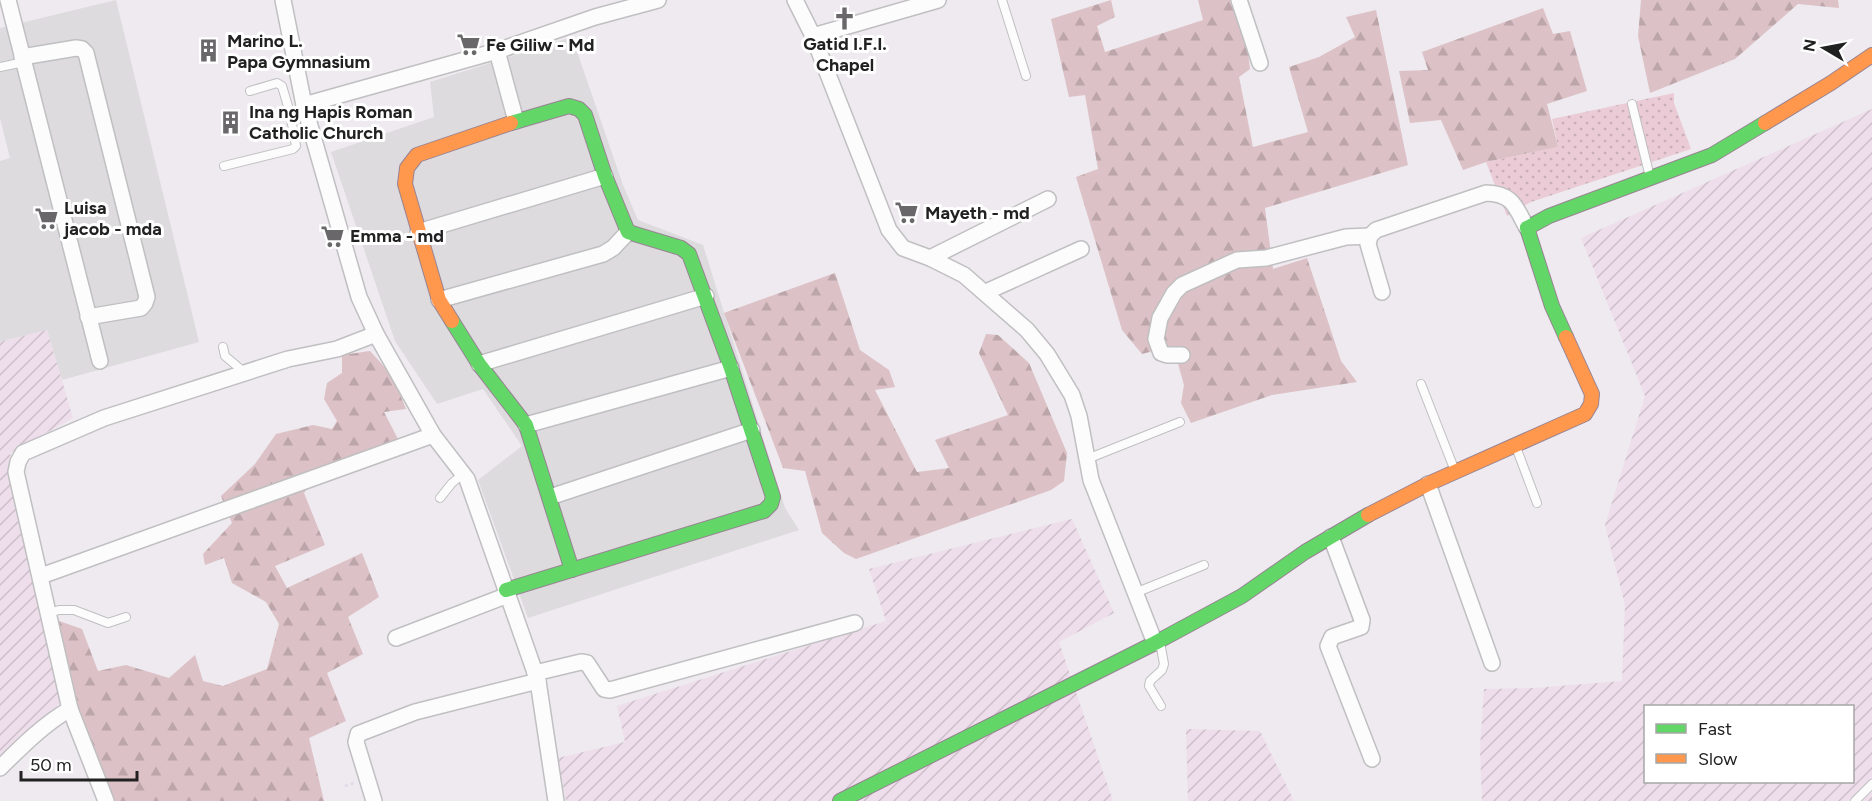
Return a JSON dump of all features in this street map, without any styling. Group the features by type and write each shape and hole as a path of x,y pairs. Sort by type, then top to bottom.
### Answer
{"street":[{"path":"8,0 100,361"},
{"path":"283,0 305,107 359,297 376,334 433,435 467,479 537,677 556,801"},
{"path":"305,107 496,51 595,17 658,0"},
{"path":"795,0 813,36 889,230 903,248 964,275 986,292 1027,330 1047,354 1072,395 1079,416 1096,495 1157,642"},
{"path":"813,36 912,4 938,0"},
{"path":"1239,0 1260,63"},
{"path":"23,60 76,48 86,53 147,297 141,308 88,317"},
{"path":"496,51 516,121"},
{"path":"1527,228 1538,220 1712,155 1872,55"},
{"path":"572,570 526,425 479,364 439,300 418,232 405,184 404,171 408,163 417,155 516,121 569,106 579,109 585,115 604,176 628,232"},
{"path":"418,232 604,176"},
{"path":"840,801 1157,642 1242,596 1305,552 1373,512 1428,484 1585,414 1591,404 1592,394 1552,306 1527,228 1510,199 1486,193 1376,230 1370,236 1368,244 1382,292"},
{"path":"930,258 1048,199"},
{"path":"396,638 507,593 572,570 764,511 771,504 773,497 752,430 706,296 688,254 681,248 628,232"},
{"path":"439,300 603,254 613,248 628,232"},
{"path":"1182,355 1161,353 1156,339 1160,318 1174,293 1182,285 1237,260 1266,258 1346,237 1370,236"},
{"path":"986,292 1081,249"},
{"path":"479,364 706,296"},
{"path":"106,801 70,709 16,472 23,453 104,418 244,372 288,359 337,349 376,334"},
{"path":"526,425 731,368"},
{"path":"550,497 752,430"},
{"path":"41,576 433,435"},
{"path":"1428,484 1492,663"},
{"path":"1331,537 1362,620 1361,627 1332,637 1329,646 1372,759"},
{"path":"374,801 356,742 358,734 415,712 537,677 580,662 587,663 604,689 610,690 855,623"},
{"path":"0,768 22,746 70,709"}],"lane":[{"path":"1002,0 1026,76"},
{"path":"0,67 23,60"},
{"path":"224,166 293,149 296,146 282,86 277,83 250,91"},
{"path":"1632,104 1651,179"},
{"path":"290,113 305,107"},
{"path":"223,347 225,356 244,372"},
{"path":"1421,384 1455,472"},
{"path":"1087,459 1180,422"},
{"path":"1515,445 1537,503"},
{"path":"440,498 463,474"},
{"path":"1135,593 1204,565"},
{"path":"49,613 74,610 108,623 126,617"},
{"path":"1157,642 1164,664 1162,670 1150,681 1149,686 1161,706"},
{"path":"1855,801 1872,784"}],"shaded area":[{"path":"116,0 199,342 62,380 47,330 0,342 0,161 10,158 0,118 0,28"},
{"path":"572,37 623,185 638,220 703,245 785,508 799,530 528,618 478,480 522,446 483,389 437,404 395,341 331,152 434,117 430,82"},
{"path":"1674,93 1674,103 1691,149 1531,202 1507,216 1486,162 1558,147 1552,119"},
{"path":"1872,109 1872,801 1482,801 1480,749 1484,689 1535,688 1622,681 1625,605 1605,525 1645,396 1581,238"},
{"path":"47,330 73,418 10,453 61,702 0,758 0,342"},
{"path":"1072,519 1114,613 1059,642 1113,801 566,801 558,758 625,742 617,706 886,621 869,569"},
{"path":"1186,729 1260,731 1294,801 1188,801"}],"green space":[{"path":"1111,0 1115,17 1097,26 1105,52 1203,20 1198,0 1242,0 1250,69 1239,77 1253,147 1308,132 1289,67 1319,57 1355,37 1346,17 1376,10 1408,165 1265,208 1273,269 1307,258 1341,361 1357,382 1272,395 1191,423 1181,403 1184,385 1173,346 1142,354 1122,330 1076,177 1098,169 1085,95 1069,97 1051,19"},
{"path":"1641,0 1838,0 1839,8 1798,4 1735,59 1650,93 1638,36"},
{"path":"1543,8 1553,34 1570,31 1587,91 1547,104 1558,147 1486,162 1463,170 1441,120 1410,123 1399,71 1428,70 1422,52"},
{"path":"835,273 860,350 889,370 895,387 875,390 917,472 949,468 935,440 1008,415 979,353 986,334 998,335 1029,363 1067,453 1064,481 1051,490 856,559 844,553 822,533 805,471 783,468 724,313"},
{"path":"370,351 392,375 406,409 384,412 398,439 320,470 304,493 325,545 275,566 287,588 362,553 379,597 348,617 363,654 327,673 346,721 309,738 324,801 104,801 76,732 59,621 82,629 98,671 126,665 169,678 195,655 203,681 223,686 267,669 279,624 266,602 232,583 224,558 205,565 203,554 232,523 221,496 255,464 276,434 313,425 332,429 337,421 324,399 327,383 342,373 342,355"}],"traffic: fast":[{"path":"506,590 764,511 771,504 773,497 731,368 689,254 681,248 628,232 605,176 585,115 579,109 569,106 511,123"},
{"path":"1566,337 1552,306 1527,228 1549,216 1712,155 1765,123"},
{"path":"452,321 479,364 526,425 572,570"},
{"path":"840,801 1155,643 1242,596 1305,552 1368,515"}],"traffic: slow":[{"path":"1765,123 1872,55"},
{"path":"452,321 439,300 405,184 407,168 417,155 511,123"},
{"path":"1368,515 1428,484 1585,414 1591,404 1592,394 1566,337"}],"place":[{"name":"Gatid I.F.I. Chapel","path":"845,18"},
{"name":"Fe Giliw - Md","path":"468,45"},
{"name":"Marino L. Papa Gymnasium","path":"209,51"},
{"name":"Ina ng Hapis Roman Catholic Church","path":"231,122"},
{"name":"Mayeth - md","path":"907,213"},
{"name":"Luisa jacob - mda","path":"46,218"},
{"name":"Emma - md","path":"332,236"}]}
